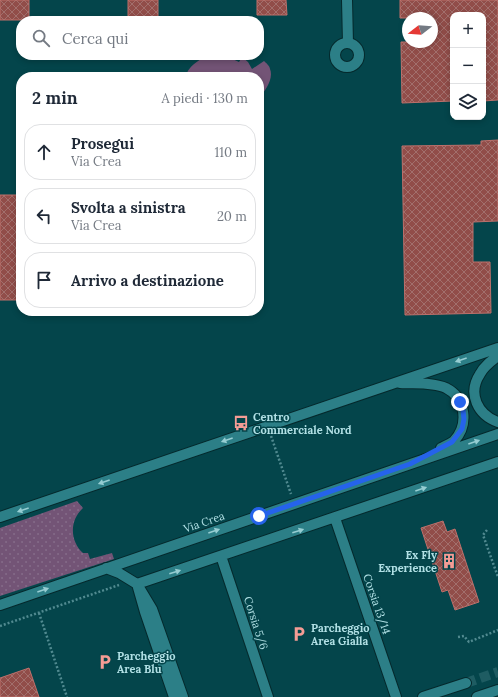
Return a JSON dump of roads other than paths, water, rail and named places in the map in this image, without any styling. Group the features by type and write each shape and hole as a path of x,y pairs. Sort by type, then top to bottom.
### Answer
{"street":[{"path":"347,0 348,43"},
{"name":"Via Crea","path":"0,517 498,348"},
{"path":"498,356 486,365 479,374 475,382 474,390 474,398 483,414 489,419 498,422"},
{"name":"Via Crea","path":"394,383 438,385 455,394 463,410 464,419 462,429 452,442 410,464"},
{"name":"Via Crea","path":"2,604 498,434"},
{"path":"135,582 221,556 498,462"},
{"name":"Corsia 13/14","path":"335,518 396,697"},
{"name":"Corsia 5/6","path":"221,556 268,697"},
{"path":"106,568 135,582 152,609 183,697"},
{"path":"135,582 174,697"},
{"path":"424,697 466,682"},
{"path":"442,690 454,697"},
{"path":"477,697 498,690"}],"tunnel":[{"path":"466,683 498,672"}],"place":[{"name":"Centro Commerciale Nord","path":"241,423"},
{"name":"Ex Fly Experience","path":"449,561"},
{"name":"Parcheggio Area Gialla","path":"299,634"},
{"name":"Parcheggio Area Blu","path":"105,662"}]}
